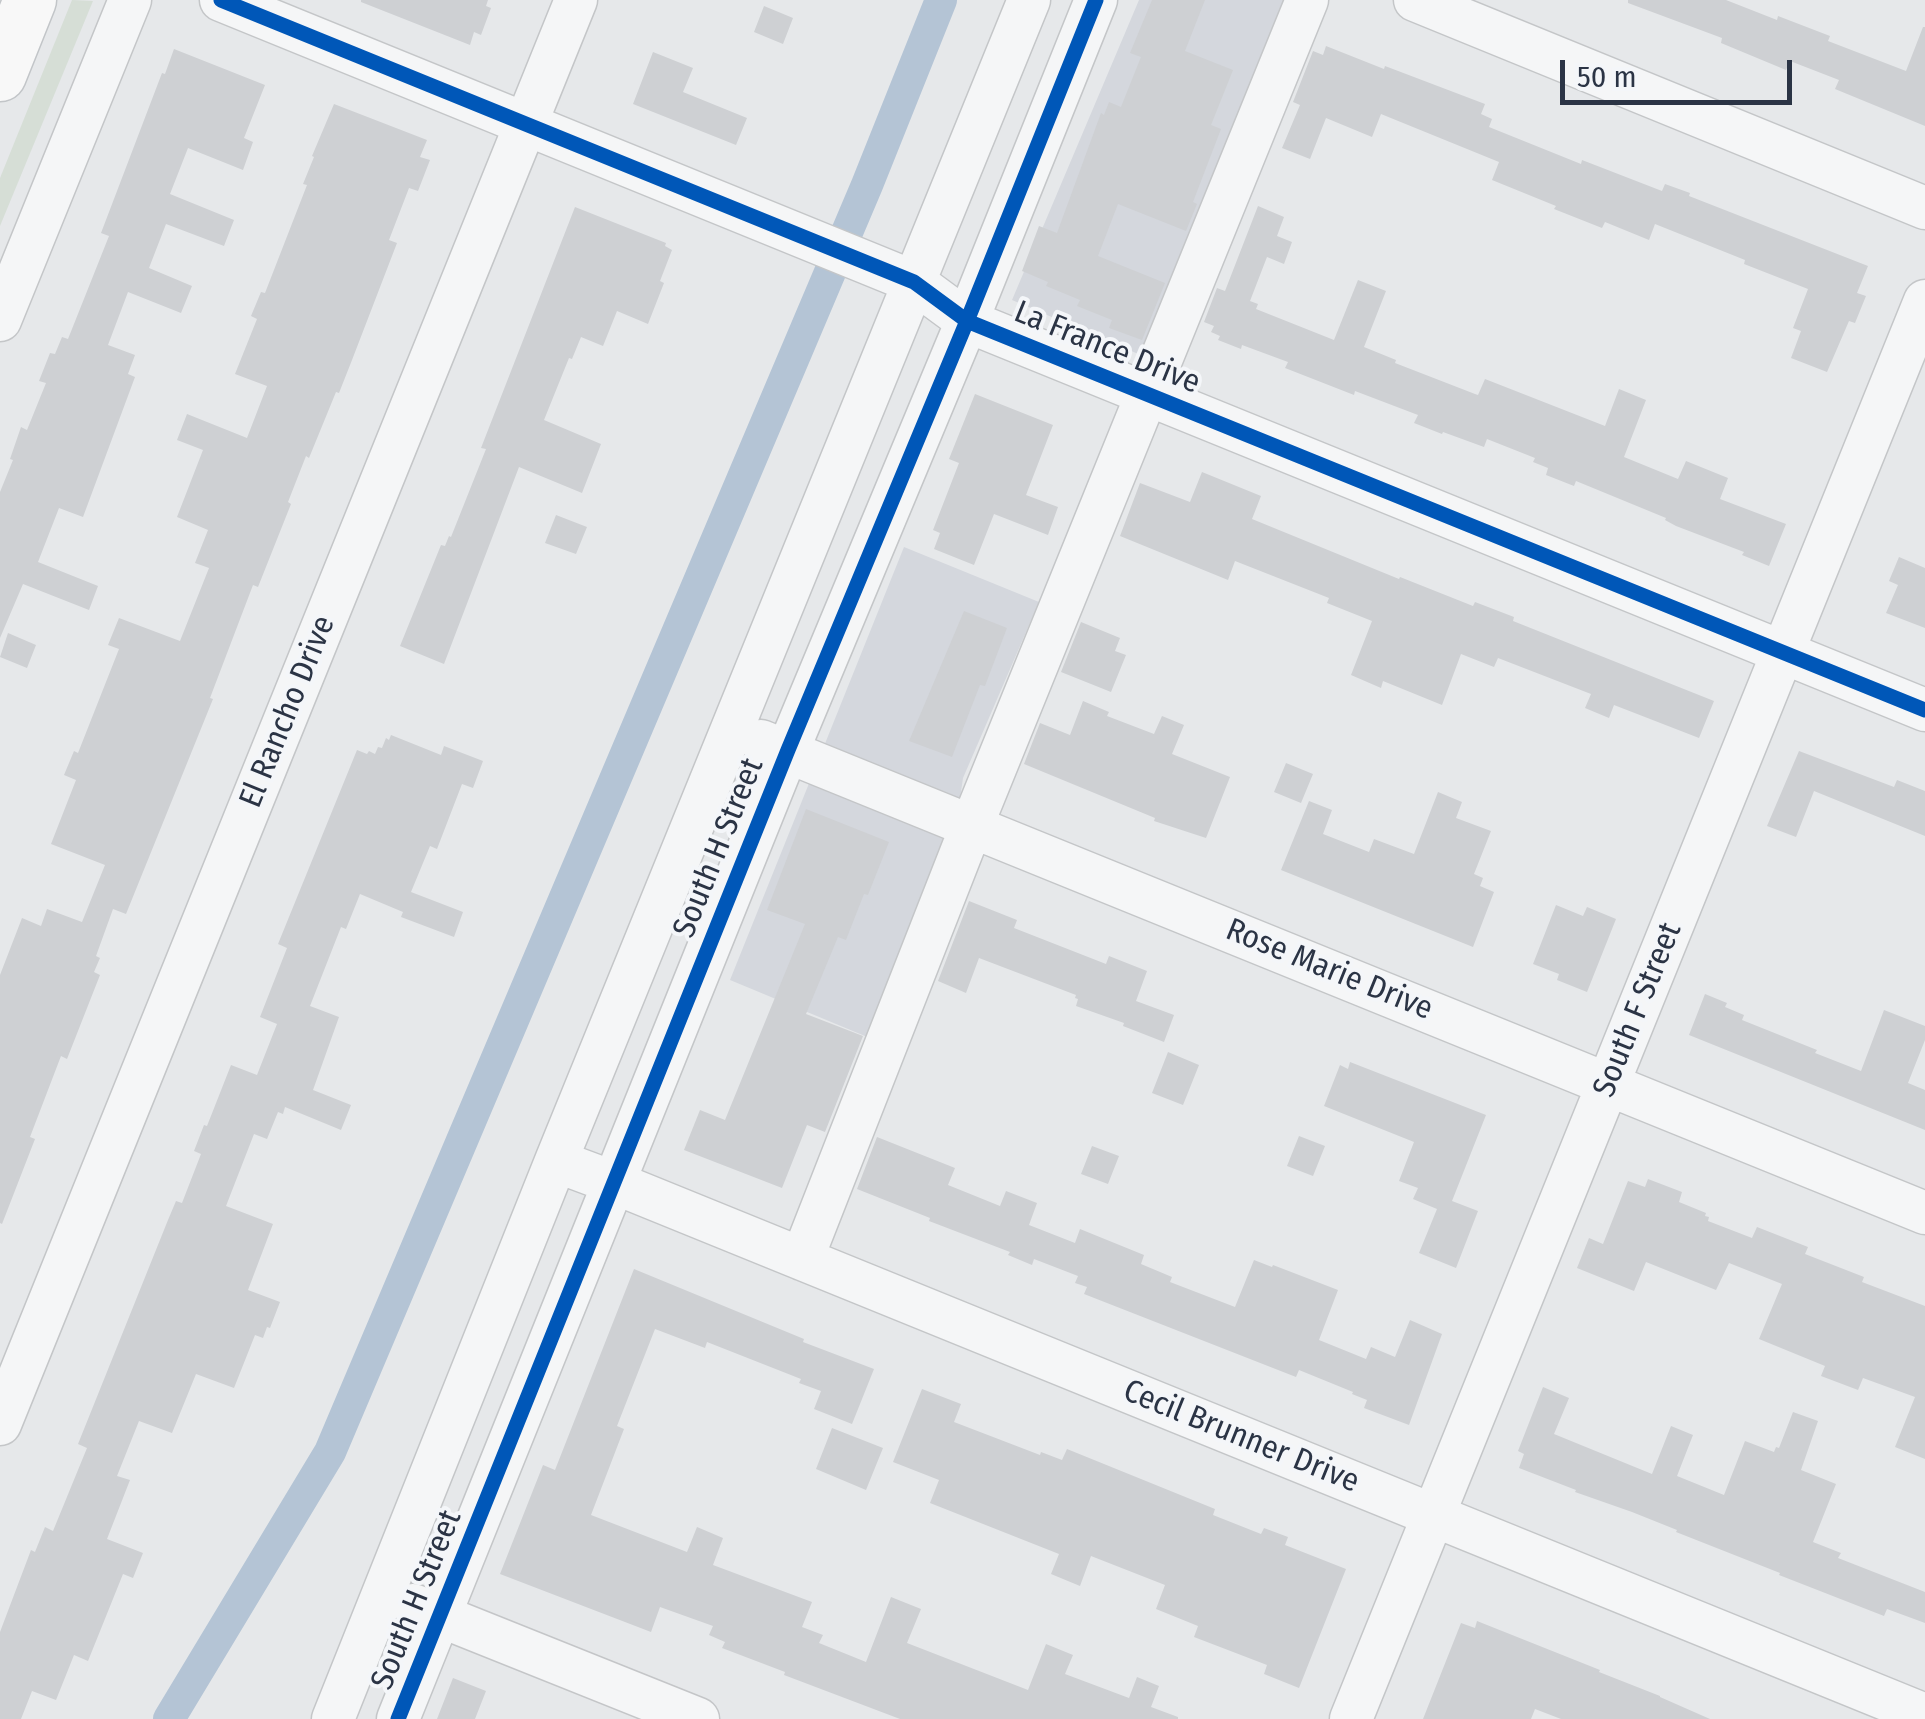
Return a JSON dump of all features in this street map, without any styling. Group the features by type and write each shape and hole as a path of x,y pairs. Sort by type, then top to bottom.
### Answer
{"main road":[{"path":"0,75 30,0"}],"street":[{"path":"0,320 130,0"},
{"name":"La France Drive","path":"220,0 864,260 914,282 966,321 1925,710"},
{"name":"El Rancho Drive","path":"0,1424 576,0"},
{"name":"South H Street","path":"333,1719 1029,0"},
{"name":"South H Street","path":"398,1719 788,750 1096,0"},
{"path":"802,1259 972,825 1307,0"},
{"path":"1414,0 1925,208"},
{"name":"South F Street","path":"1351,1719 1925,301"},
{"name":"Rose Marie Drive","path":"733,730 1925,1213"},
{"name":"Cecil Brunner Drive","path":"556,1161 1925,1714"},
{"path":"384,1595 698,1719"}],"shaded area":[{"path":"72,0 93,1 0,226 0,178"},
{"path":"1139,0 1294,0 1143,356 1012,300"},
{"path":"904,547 1039,602 963,778 951,861 877,1041 730,980"}],"building":[{"path":"361,0 488,0 486,6 491,8 481,35 474,32 470,45"},
{"path":"1152,0 1205,0 1185,51 1233,70 1211,125 1221,129 1186,231 1118,204 1098,256 1165,283 1142,340 1109,328 1112,320 1077,306 1080,300 1022,271 1039,226 1057,233 1101,113 1104,115 1109,102 1121,107 1141,57 1130,53"},
{"path":"1628,0 1726,0 1830,36 1828,41 1906,71 1925,27 1925,126 1835,89 1839,80 1790,61 1786,70 1721,43 1722,38"},
{"path":"764,6 793,18 783,44 754,32"},
{"path":"1326,46 1485,104 1481,114 1492,119 1489,127 1662,191 1665,184 1690,193 1689,196 1868,266 1857,293 1866,296 1855,323 1849,321 1827,372 1791,358 1801,331 1793,328 1808,289 1744,264 1745,260 1655,224 1649,240 1605,222 1602,228 1554,209 1556,206 1492,180 1499,162 1381,114 1372,137 1326,118 1310,159 1282,148 1300,105 1293,102 1313,51 1323,55"},
{"path":"174,49 265,85 244,138 253,142 243,170 188,148 170,194 234,220 224,246 166,224 149,268 192,286 181,313 128,292 108,345 135,355 128,374 135,377 83,517 59,508 38,562 98,586 89,610 23,584 0,638 0,492 21,427 27,430 46,383 39,381 50,353 55,354 62,337 68,339 109,236 101,233"},
{"path":"653,52 693,68 683,92 747,118 736,145 633,104"},
{"path":"334,104 427,140 420,157 430,160 418,191 409,188 389,240 397,243 352,360 309,458 306,456 258,587 253,585 210,698 213,699 126,914 113,909 96,956 100,958 94,972 100,975 67,1059 61,1056 2,1224 0,975 22,918 41,926 47,909 82,922 105,865 51,844 76,780 64,775 74,751 78,753 119,649 108,645 119,618 180,641 209,568 195,563 208,530 177,517 203,450 177,440 187,414 247,438 267,386 235,374 257,319 251,316 261,292 265,293"},
{"path":"1258,206 1284,217 1277,236 1292,242 1284,264 1267,257 1250,301 1258,304 1256,309 1334,340 1358,280 1386,291 1364,347 1396,360 1395,363 1478,395 1485,379 1605,426 1619,389 1646,400 1624,457 1678,479 1686,461 1728,478 1720,499 1786,524 1769,566 1576,481 1574,486 1546,475 1548,468 1533,462 1535,458 1487,439 1484,447 1442,434 1414,423 1418,415 1285,368 1288,362 1218,340 1220,336 1211,332 1214,326 1204,322 1217,288 1225,291"},
{"path":"575,207 666,243 672,250 660,281 664,283 648,324 617,311 603,346 581,337 544,420 601,444 582,493 519,467 444,664 400,646 441,545 445,546 451,537 486,449 481,448"},
{"path":"975,394 1053,425 1026,495 1058,507 1048,535 994,514 974,565 934,549 940,533 933,530 959,463 949,459"},
{"path":"1202,472 1261,496 1252,519 1399,579 1514,617 1513,621 1714,701 1699,738 1614,705 1609,718 1585,708 1591,694 1498,658 1494,667 1461,654 1442,705 1383,681 1381,688 1351,675 1372,621 1327,603 1329,598 1235,561 1228,580 1120,536 1140,483 1190,502"},
{"path":"556,515 587,527 576,554 545,543"},
{"path":"1899,557 1925,568 1925,628 1886,613 1898,585 1889,581"},
{"path":"964,611 1007,628 952,757 909,741"},
{"path":"1081,622 1120,638 1115,651 1126,655 1111,692 1061,672"},
{"path":"8,633 36,645 27,668 0,657"},
{"path":"1083,701 1109,712 1107,716 1154,734 1162,716 1184,725 1172,754 1230,777 1206,838 1154,821 1155,818 1024,764 1040,723 1070,735"},
{"path":"391,735 441,755 444,746 483,761 473,788 462,784 437,849 430,846 411,892 463,912 454,937 401,917 403,912 360,894 346,929 341,927 310,1006 339,1017 313,1090 351,1105 341,1130 285,1107 283,1114 278,1112 267,1139 254,1134 226,1206 273,1224 248,1290 280,1302 270,1328 267,1327 263,1338 255,1335 234,1388 196,1374 172,1433 139,1421 117,1476 130,1480 107,1539 143,1553 133,1578 123,1574 88,1661 74,1655 56,1700 32,1691 21,1719 0,1719 0,1632 31,1550 35,1552 45,1527 53,1531 87,1448 78,1444 176,1201 182,1203 201,1154 194,1151 231,1065 257,1075 277,1024 260,1017 287,948 278,944 357,750 375,754"},
{"path":"1799,751 1894,787 1897,780 1925,791 1925,836 1814,791 1796,837 1767,826"},
{"path":"1286,763 1313,774 1301,803 1274,792"},
{"path":"1438,792 1462,802 1456,818 1491,831 1474,874 1483,878 1480,886 1494,892 1473,947 1281,870 1309,801 1332,810 1323,834 1369,852 1374,839 1414,854"},
{"path":"806,809 889,842 846,940 838,937 806,1014 863,1036 825,1132 807,1125 782,1188 684,1150 700,1110 725,1120 805,924 767,910"},
{"path":"969,901 1017,920 1014,928 1106,964 1109,956 1147,971 1136,1001 1174,1015 1164,1042 1076,1006 1076,995 979,958 966,993 938,981"},
{"path":"1556,905 1583,916 1587,907 1616,919 1587,992 1557,980 1559,974 1533,964"},
{"path":"1705,994 1727,1003 1725,1007 1744,1015 1742,1020 1861,1071 1884,1010 1925,1026 1925,1040 1908,1083 1925,1090 1925,1130 1689,1035"},
{"path":"1168,1052 1199,1065 1183,1105 1152,1093"},
{"path":"1350,1062 1486,1115 1452,1201 1478,1211 1456,1268 1419,1253 1437,1209 1413,1199 1418,1188 1399,1181 1414,1142 1324,1106 1340,1065 1348,1069"},
{"path":"1299,1136 1325,1146 1313,1176 1287,1166"},
{"path":"877,1137 955,1168 948,1185 1000,1206 1006,1191 1037,1203 1029,1225 1075,1243 1080,1229 1144,1255 1141,1264 1172,1277 1170,1282 1235,1307 1254,1260 1338,1290 1319,1340 1366,1359 1371,1347 1395,1357 1410,1320 1442,1334 1409,1425 1364,1408 1367,1400 1353,1392 1299,1370 1296,1377 1084,1294 1087,1287 1075,1283 1078,1276 1034,1259 1032,1265 1008,1255 1010,1252 857,1189"},
{"path":"1092,1146 1119,1156 1108,1184 1081,1174"},
{"path":"1648,1179 1682,1192 1679,1202 1706,1213 1708,1221 1752,1238 1757,1227 1808,1247 1805,1254 1864,1277 1862,1282 1925,1306 1925,1459 1895,1447 1915,1397 1863,1378 1858,1390 1821,1376 1825,1366 1759,1339 1782,1284 1729,1263 1716,1290 1646,1262 1634,1291 1577,1268 1589,1238 1603,1244 1628,1181 1645,1187"},
{"path":"634,1269 874,1369 852,1424 814,1409 821,1391 799,1383 801,1379 707,1342 705,1348 655,1329 617,1426 624,1429 591,1515 687,1552 697,1527 723,1538 713,1565 812,1602 802,1627 823,1635 819,1643 866,1662 891,1597 921,1609 907,1643 1028,1690 1046,1644 1073,1655 1065,1674 1129,1698 1137,1677 1159,1686 1151,1707 1178,1719 900,1719 722,1648 725,1642 709,1635 713,1626 660,1607 651,1632 500,1574 543,1465 555,1470"},
{"path":"1543,1387 1569,1398 1554,1434 1652,1474 1671,1426 1693,1435 1677,1476 1724,1495 1745,1441 1774,1452 1793,1412 1818,1421 1801,1470 1836,1484 1813,1542 1841,1553 1838,1558 1925,1592 1925,1623 1887,1609 1884,1616 1519,1468 1524,1454 1518,1451"},
{"path":"922,1389 961,1404 954,1422 1040,1455 1041,1452 1062,1460 1067,1449 1215,1509 1213,1515 1261,1534 1264,1528 1288,1537 1285,1545 1346,1569 1299,1688 1264,1674 1267,1665 1194,1637 1198,1626 1156,1609 1165,1585 1091,1556 1080,1586 1051,1574 1059,1554 930,1503 939,1480 893,1462"},
{"path":"832,1428 883,1448 866,1490 816,1469"},
{"path":"1477,1621 1710,1719 1561,1719 1535,1709 1531,1719 1423,1719 1461,1623 1475,1628"},
{"path":"453,1678 486,1691 475,1719 437,1719"}],"waterway":[{"path":"169,1719 330,1452 867,185 941,0"}],"cycle path":[{"path":"221,0 914,282 967,321 1925,710"},
{"path":"398,1719 788,750 1096,0"}]}
